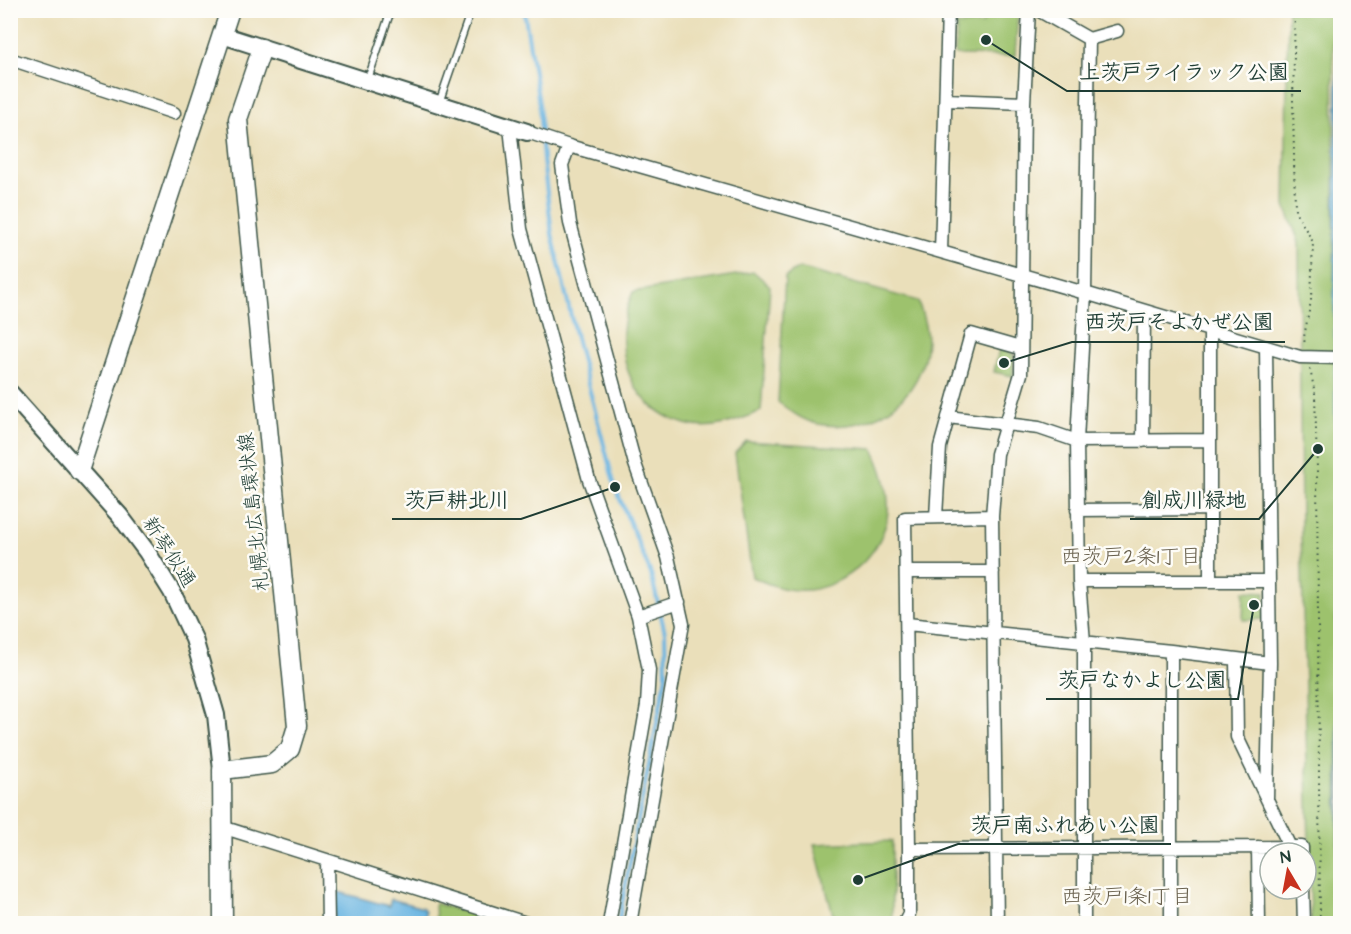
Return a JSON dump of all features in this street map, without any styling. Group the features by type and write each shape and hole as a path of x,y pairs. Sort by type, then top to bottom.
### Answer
{"main road":[{"path":"79,471 230,10"},
{"name":"札幌北広島環状線","path":"222,771 272,764 290,749 297,726 238,118 262,48"},
{"path":"222,771 223,924"}],"street":[{"path":"940,252 948,10"},
{"path":"998,924 992,516 997,454 1021,374 1024,103 1029,10"},
{"path":"1038,10 1089,39 1117,31"},
{"path":"222,35 368,80 569,147 1085,293 1266,347 1312,358 1341,358"},
{"path":"1084,924 1084,642 1079,581 1077,441 1085,293 1089,39"},
{"path":"10,59 174,112"},
{"path":"946,100 1024,103"},
{"path":"510,127 525,240 589,480 638,616 649,670 643,792 630,924"},
{"path":"569,147 562,165 570,223 635,464 668,557 683,624 609,924"},
{"path":"1143,441 1144,312"},
{"path":"1210,331 1210,580"},
{"path":"936,518 940,447 971,334 1020,348"},
{"path":"1266,347 1270,663 1267,799"},
{"name":"新琴似通","path":"10,393 120,516 147,552 172,592 194,639 216,715 222,771"},
{"path":"948,417 1039,428 1077,441 1210,440"},
{"path":"1077,510 1210,509"},
{"path":"904,924 909,914 905,518 992,516"},
{"path":"906,572 993,572"},
{"path":"1079,581 1269,581"},
{"path":"638,616 679,602"},
{"path":"907,624 1270,663"},
{"path":"1171,651 1172,924"},
{"path":"1236,659 1237,737 1287,841"},
{"path":"222,827 529,924"},
{"path":"909,849 1258,847"},
{"path":"327,860 328,924"},
{"path":"1259,901 1259,924"},
{"path":"1303,901 1304,924"}],"lane":[{"path":"368,80 391,10"},
{"path":"439,103 471,10"}],"path":[{"path":"1295,10 1293,100 1295,211 1313,242 1311,301 1304,337 1312,358 1315,393 1320,924"}],"green space":[{"path":"983,11 1018,11 1015,56 955,55 957,25 983,24"},
{"path":"1288,11 1333,11 1338,923 1311,923 1310,901 1318,901 1318,841 1309,841 1301,532 1299,242 1285,206"},
{"path":"799,268 918,301 927,336 924,361 916,379 892,408 857,423 838,426 812,423 778,402 785,277"},
{"path":"754,272 770,286 761,411 733,422 704,427 685,424 665,415 648,403 636,388 628,371 624,352 623,332 626,312 633,292"},
{"path":"999,349 1013,354 1013,376 994,372"},
{"path":"746,441 873,449 885,479 888,511 885,527 878,542 857,568 843,578 812,590 784,588 752,577 735,453"},
{"path":"1244,591 1265,592 1264,619 1243,620"},
{"path":"892,841 892,920 888,923 863,923 833,915 814,844"},
{"path":"435,903 499,923 436,923"}],"water":[{"path":"1340,10 1340,924 1334,300 1338,11"},
{"path":"335,891 389,906 391,899 423,908 425,923 334,923"}],"waterway":[{"path":"524,10 539,104 552,234 576,338 615,487 651,574 665,633 666,676 618,924"}],"place":[{"name":"上茨戸ライラック公園","path":"986,40"},
{"name":"西茨戸そよかぜ公園","path":"1004,363"},
{"name":"創成川緑地","path":"1318,449"},
{"name":"茨戸耕北川","path":"615,487"},
{"name":"茨戸なかよし公園","path":"1254,605"},
{"name":"茨戸南ふれあい公園","path":"858,880"}],"district":[{"name":"西茨戸2条1丁目","path":"1131,556"},
{"name":"西茨戸1条1丁目","path":"1127,896"}]}
